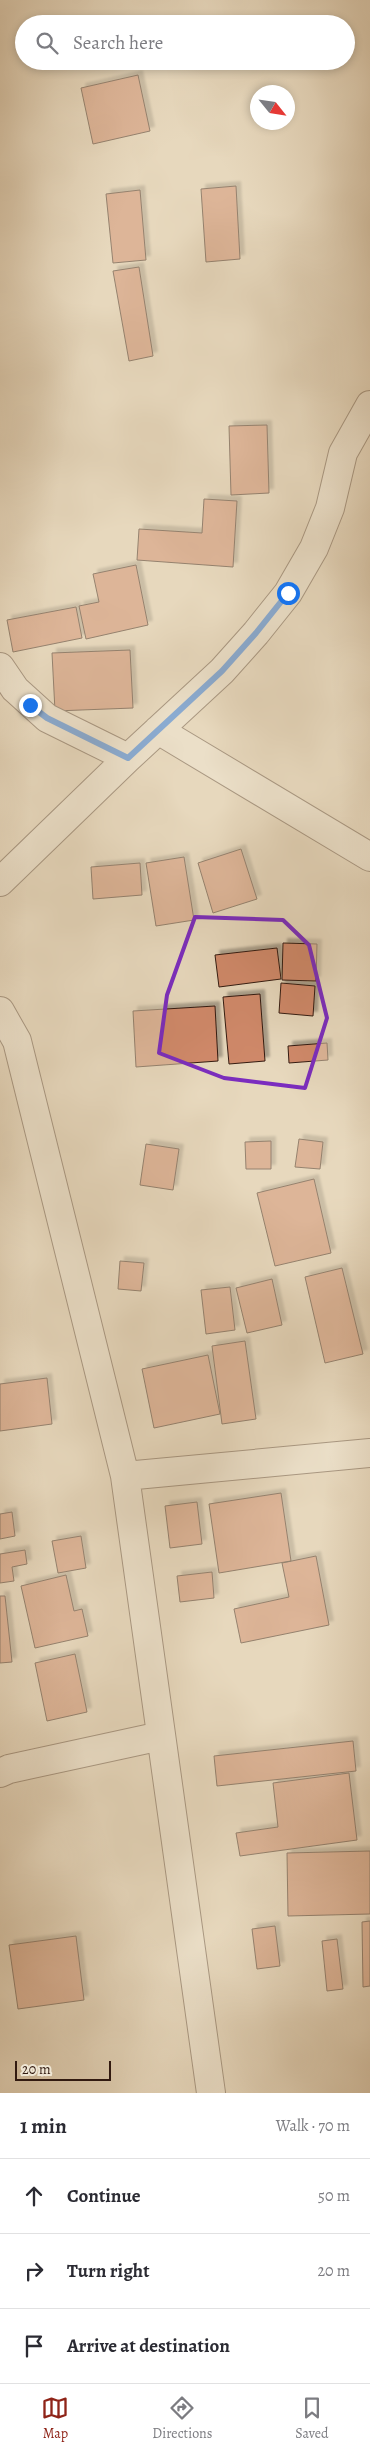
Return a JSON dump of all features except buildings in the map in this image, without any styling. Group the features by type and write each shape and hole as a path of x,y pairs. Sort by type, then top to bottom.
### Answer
{"street":[{"path":"0,882 128,758 222,671 288,593 314,548 330,508 343,453 370,405"},
{"path":"0,667 15,690 47,718 128,758"},
{"path":"158,730 370,857"},
{"path":"0,1011 18,1041 125,1476 211,2093"},
{"path":"125,1476 370,1453"},
{"path":"0,1773 9,1769 161,1736"}],"highlighted area":[{"path":"195,917 283,920 309,945 327,1018 305,1088 224,1078 159,1053 167,995"}],"route":[{"path":"30,705 47,718 128,758 222,671 288,593"}]}
